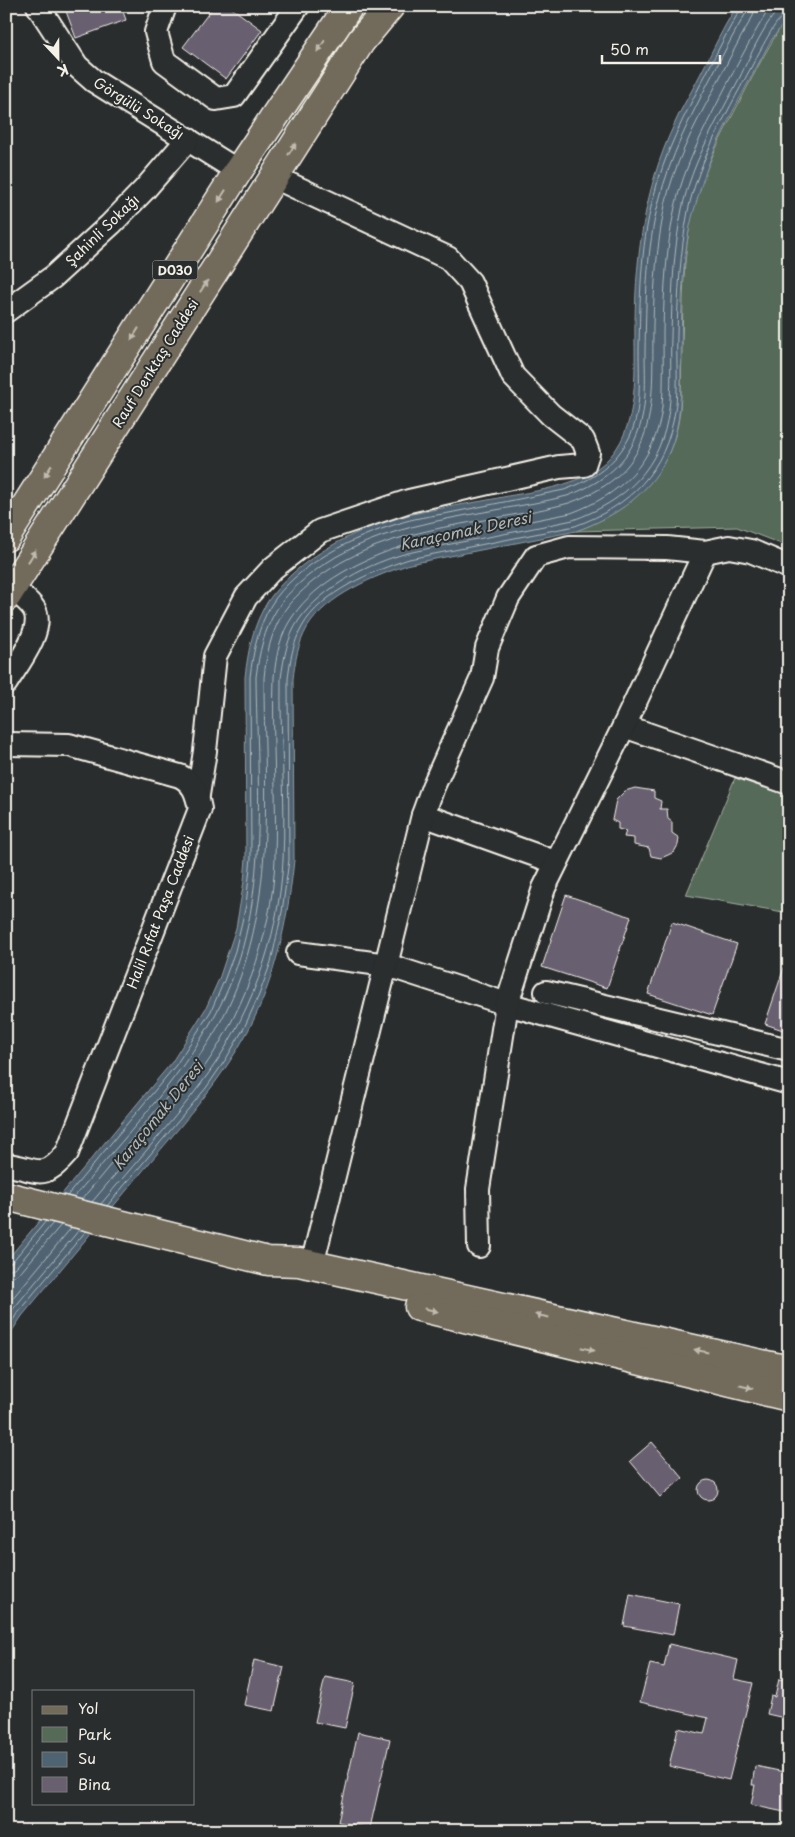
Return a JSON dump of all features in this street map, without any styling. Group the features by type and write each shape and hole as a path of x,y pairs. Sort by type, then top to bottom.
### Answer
{"main road":[{"name":"D030","path":"6,537 238,170 349,6"},
{"name":"Rauf Denktaş Caddesi","path":"9,592 361,41 390,6"},
{"path":"6,1196 268,1261 299,1262 789,1370"},
{"path":"268,1261 287,1275 789,1397"}],"street":[{"name":"Görgülü Sokağı","path":"38,6 64,49 94,81 238,170"},
{"path":"165,7 156,32 164,61 216,99 234,96 298,6"},
{"name":"Şahinli Sokağı","path":"6,311 52,277 111,224 144,190 188,139"},
{"name":"Halil Rıfat Paşa Caddesi","path":"6,1165 37,1173 56,1166 67,1153 200,809 198,795 205,751 215,656 246,597 273,568 320,532 409,501 559,467 584,464 588,453 583,440 551,415 514,376 470,282 448,258 274,177"},
{"path":"312,1265 424,815 433,787 482,678 487,648 508,598 536,556 569,548 667,548 705,552 729,548 751,551 789,567"},
{"path":"479,1246 478,1189 507,1004 544,888 555,862 624,726 705,552"},
{"path":"6,682 35,635 37,621 34,610 9,592"},
{"path":"624,726 789,784"},
{"path":"7,745 70,745 180,776 190,781 198,795"},
{"path":"424,815 555,862"},
{"path":"298,953 387,966 507,1004 789,1083"},
{"path":"546,992 789,1050"}],"green space":[{"path":"789,14 789,547 737,527 576,531 596,523 632,500 647,486 669,452 676,432 680,410 684,281 689,228 693,210 702,181 720,140 764,56"},
{"path":"735,778 789,796 789,913 686,895"}],"water":[{"name":"Karaçomak Deresi","path":"737,6 789,6 785,21 770,42 716,146 704,176 695,207 684,265 678,419 674,440 663,465 644,490 632,501 606,518 591,525 576,531 410,564 382,574 353,588 339,596 316,616 301,640 293,679 294,860 288,904 279,948 258,1011 238,1049 203,1099 22,1316 6,1340 6,1261 172,1062 206,1008 219,979 236,928 244,881 246,858 245,677 252,638 258,619 279,586 325,549 343,539 397,518 559,486 594,471 616,449 625,433 633,396 637,270 644,221 655,173 679,113"}],"building":[{"path":"64,6 121,6 126,20 76,38"},
{"path":"214,6 229,6 262,30 226,79 183,47"},
{"path":"635,788 654,791 654,798 661,801 660,809 667,809 668,819 672,822 672,833 679,838 674,852 661,858 651,856 649,848 634,845 634,838 624,837 626,831 618,829 618,823 612,820 616,800 625,791"},
{"path":"566,895 631,917 607,988 542,967"},
{"path":"672,922 737,944 712,1015 648,994"},
{"path":"789,953 789,1032 765,1024"},
{"path":"652,1442 683,1478 660,1497 630,1461"},
{"path":"708,1480 715,1483 718,1490 715,1497 708,1500 701,1497 698,1490 701,1483"},
{"path":"630,1594 679,1604 673,1635 624,1626"},
{"path":"669,1644 738,1660 734,1679 753,1683 729,1780 669,1766 678,1728 704,1734 708,1718 640,1702 650,1664 664,1667"},
{"path":"254,1660 284,1667 274,1711 244,1705"},
{"path":"325,1677 355,1683 345,1728 315,1722"},
{"path":"779,1679 789,1681 789,1719 767,1714 771,1696 775,1697"},
{"path":"358,1732 390,1739 370,1828 338,1822"},
{"path":"755,1766 789,1773 789,1813 751,1805 755,1785 752,1785"}]}
